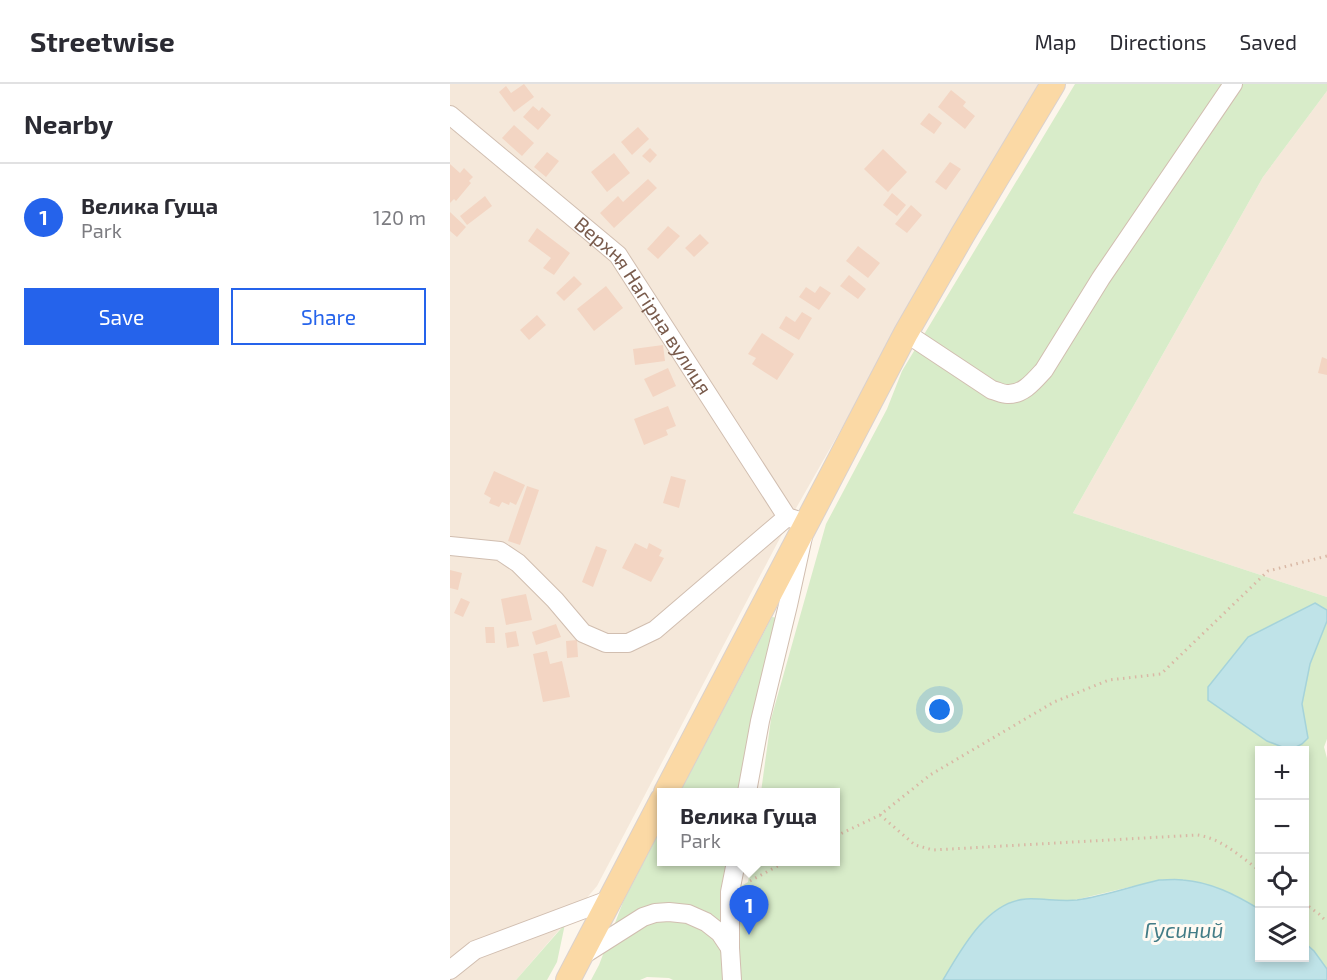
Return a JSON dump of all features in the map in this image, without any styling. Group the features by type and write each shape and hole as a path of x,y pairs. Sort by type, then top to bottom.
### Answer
{"main road":[{"path":"668,788 796,520 1053,84"},
{"path":"568,980 657,810"}],"street":[{"path":"906,333 992,390 1007,394 1020,392 1027,387 1044,370 1101,278 1233,84"},
{"name":"Верхня Нагірна вулиця","path":"450,115 618,255 796,520"},
{"path":"450,546 500,551 518,563 555,600 583,633 606,643 628,643 655,630 796,520"},
{"path":"748,788 760,721 788,605 796,520"},
{"path":"732,980 730,892 735,866"},
{"path":"450,970 475,950 611,899"},
{"path":"580,957 643,917 662,912 688,914 706,922 720,933 730,948"}],"path":[{"path":"840,834 880,815 930,774 1054,702 1109,680 1161,674 1268,571 1327,556"},
{"path":"880,815 915,845 933,850 1197,835 1208,836 1219,842 1255,867"},
{"path":"730,892 776,866"},
{"path":"1309,906 1327,922"}],"shaded area":[{"path":"450,84 1038,84 791,517 597,886 516,980 450,980"},
{"path":"1327,91 1327,597 1073,513 1263,177"}],"green space":[{"path":"1075,84 1327,84 1327,91 1263,177 1073,513 1327,597 1327,610 1315,603 1248,637 1208,687 1208,700 1308,738 1302,705 1310,664 1327,621 1327,739 1324,747 1327,758 1327,969 1309,947 1309,746 1255,746 1255,907 1235,895 1201,883 1134,886 1075,900 1015,901 993,912 984,920 943,980 673,980 647,977 640,980 591,980 623,902 657,837 657,866 734,866 731,892 748,882 750,866 840,866 840,788 762,788 771,719 826,524 887,409 902,371"},
{"path":"772,617 778,618 744,788 682,788"},
{"path":"565,924 557,962 547,980 516,980"}],"water":[{"path":"1315,603 1327,610 1327,621 1310,664 1302,704 1308,738 1298,746 1280,746 1267,741 1208,700 1208,687 1248,637"},
{"name":"Гусиний","path":"1159,880 1193,881 1213,886 1255,907 1255,962 1309,962 1309,947 1327,969 1327,980 943,980 976,929 999,909 1012,902 1026,899 1064,901 1098,896"}],"building":[{"path":"524,84 534,97 514,112 499,92 506,86 511,93"},
{"path":"951,90 966,102 963,106 975,116 965,129 938,107"},
{"path":"533,106 539,111 542,107 551,115 538,130 523,117"},
{"path":"929,113 942,123 934,134 920,124"},
{"path":"514,125 534,143 522,156 502,138"},
{"path":"638,127 649,139 632,155 621,142"},
{"path":"650,148 657,155 650,163 642,156"},
{"path":"883,149 907,172 888,192 864,169"},
{"path":"547,152 559,161 546,177 534,167"},
{"path":"614,153 630,173 607,192 591,172"},
{"path":"950,162 961,169 946,190 935,182"},
{"path":"450,164 460,173 464,168 473,177 469,181 471,183 456,201 454,199 450,203"},
{"path":"648,179 657,188 614,228 600,213 618,196 623,202"},
{"path":"892,193 906,205 897,216 883,205"},
{"path":"485,196 492,206 467,225 460,216"},
{"path":"911,205 922,215 907,233 895,224"},
{"path":"450,212 466,227 457,237 450,231"},
{"path":"668,226 680,236 658,259 647,249"},
{"path":"537,228 570,253 554,275 543,268 551,258 528,241"},
{"path":"700,234 709,243 694,257 685,248"},
{"path":"858,246 880,263 868,278 846,261"},
{"path":"849,275 866,289 858,299 840,286"},
{"path":"574,276 582,284 564,301 556,293"},
{"path":"606,286 623,308 594,331 577,309"},
{"path":"820,286 831,293 819,310 799,297 806,287 815,293"},
{"path":"802,312 812,318 799,340 779,328 786,316 795,322"},
{"path":"537,315 546,325 529,340 520,330"},
{"path":"762,333 794,354 777,380 752,364 756,358 748,354"},
{"path":"663,345 665,361 635,365 633,349"},
{"path":"1322,357 1327,359 1327,375 1318,373"},
{"path":"668,368 676,386 653,397 644,379"},
{"path":"668,406 676,426 666,430 668,435 644,445 634,419"},
{"path":"494,471 525,485 516,505 502,502 499,507 489,503 491,498 484,494"},
{"path":"671,476 686,480 679,508 663,503"},
{"path":"527,486 539,490 520,545 508,541"},
{"path":"635,543 647,549 649,543 662,550 659,556 664,558 651,582 622,568"},
{"path":"596,546 607,550 593,587 582,582"},
{"path":"450,570 462,573 458,590 450,588"},
{"path":"526,594 532,620 506,625 501,599"},
{"path":"461,598 470,602 463,617 454,613"},
{"path":"556,624 561,637 536,645 532,632"},
{"path":"485,627 494,627 495,643 486,643"},
{"path":"516,631 519,646 507,648 505,633"},
{"path":"577,640 578,657 567,658 566,641"},
{"path":"547,651 550,664 562,661 570,697 543,702 533,654"}],"place":[{"name":"Велика Гуща","path":"749,935"}]}
